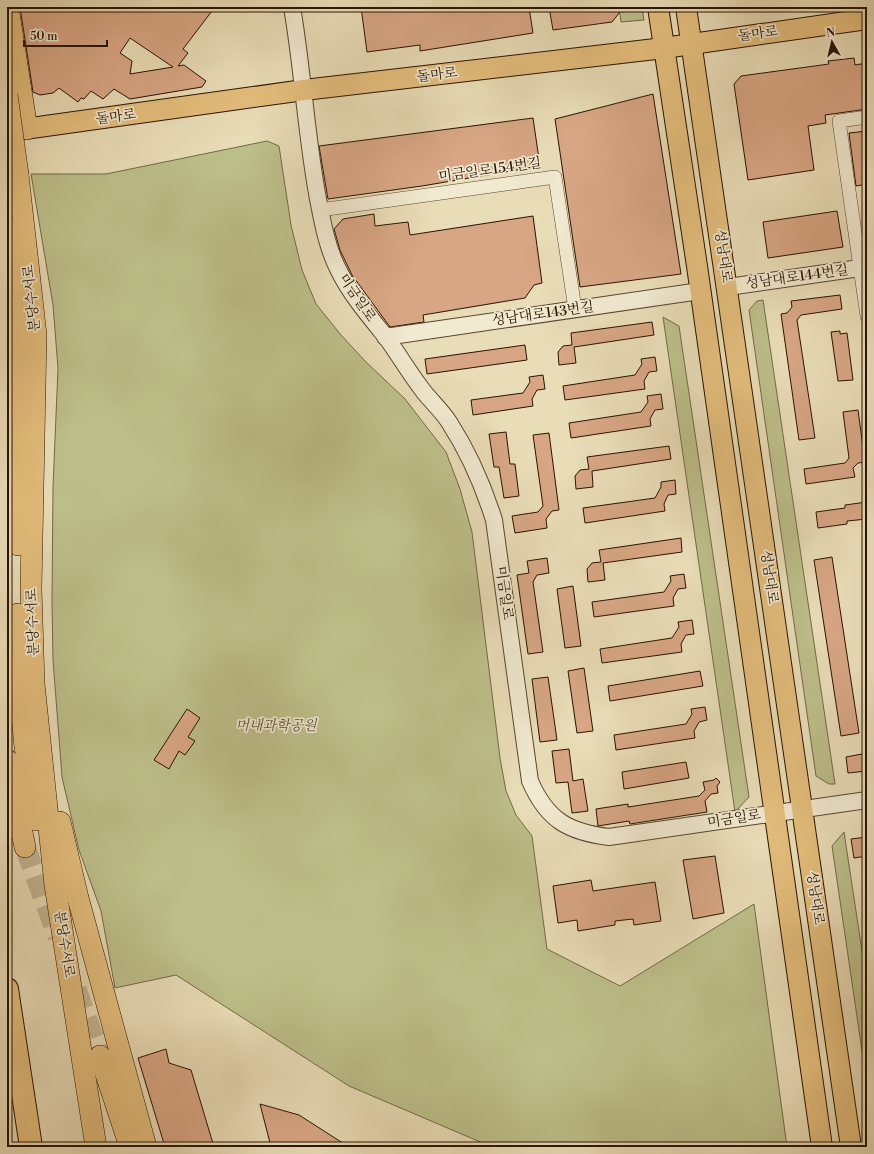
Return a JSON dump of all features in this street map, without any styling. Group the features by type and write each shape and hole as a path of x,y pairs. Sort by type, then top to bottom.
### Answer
{"highway":[{"path":"8,7 17,130"},
{"name":"분당수서로","path":"7,94 18,175 36,335 31,590 34,684 42,745 55,885 96,1147"},
{"name":"분당수서로","path":"7,196 20,334 21,396 17,592 19,687 25,747 82,1147"},
{"path":"7,483 9,444 21,396"},
{"path":"42,745 78,898 146,1147"},
{"path":"7,760 26,847"},
{"path":"7,989 31,1147"},
{"path":"100,1056 130,1147"}],"main road":[{"name":"성남대로","path":"658,7 822,1147"},
{"name":"성남대로","path":"686,7 728,287 851,1147"},
{"name":"돌마로","path":"17,130 304,90 664,48 867,18"}],"street":[{"name":"미금일로","path":"292,7 304,90 311,160 320,210 330,252 339,271 369,318 385,337 424,391 448,420 472,460 487,496 494,520 530,781 537,798 548,812 561,823 576,831 588,835 609,837 639,834 774,812 867,800"},
{"path":"867,117 839,121 864,268 867,316"},
{"name":"미금일로154번길","path":"320,210 555,178 576,309"},
{"name":"성남대로144번길","path":"728,287 864,268"},
{"name":"성남대로143번길","path":"385,337 700,291"}],"green space":[{"path":"619,7 642,7 644,20 621,22"},
{"name":"머내과학공원","path":"267,141 279,146 291,225 302,270 316,304 341,335 366,362 405,399 446,452 460,489 472,532 500,758 506,791 516,815 532,836 547,949 620,986 754,904 787,1147 492,1147 349,1086 176,975 115,988 101,911 79,850 62,777 53,660 52,602 53,487 58,368 53,305 31,174 106,174"},
{"path":"763,300 835,784 829,784 816,776 749,310 757,301"},
{"path":"663,317 679,326 749,797 735,812"},
{"path":"844,832 867,984 867,1085 832,846"}],"building":[{"path":"20,7 215,7 183,49 188,53 178,66 184,65 206,81 202,87 130,99 114,89 103,99 91,91 84,99 81,98 78,102 59,88 53,93 40,95 33,92","holes":["130,38 173,67 130,74 132,61 120,53"]},
{"path":"361,7 529,7 533,33 420,51 420,45 367,52"},
{"path":"549,7 624,7 612,22 553,30"},
{"path":"854,58 855,65 867,63 867,109 825,115 826,123 808,126 814,170 748,180 734,84 741,76 829,64 828,61"},
{"path":"653,94 681,274 580,287 555,119"},
{"path":"533,118 540,166 422,186 328,199 319,146"},
{"path":"867,131 867,184 856,186 849,133"},
{"path":"837,211 843,247 768,258 763,222"},
{"path":"374,214 375,226 408,222 410,235 533,216 542,283 534,285 525,298 423,315 424,322 390,327 352,275 340,250 334,229 343,219"},
{"path":"840,295 842,309 801,315 797,320 815,438 799,440 781,314 787,313 792,307 791,301"},
{"path":"652,322 654,335 574,347 576,363 559,365 558,352 563,346 572,345 571,333"},
{"path":"840,331 840,334 847,333 853,380 838,381 831,332"},
{"path":"525,345 527,360 427,374 425,359"},
{"path":"655,357 657,371 649,372 644,381 645,389 565,400 563,386 635,375 642,364 641,359"},
{"path":"543,375 545,389 537,390 532,399 533,406 473,415 471,400 523,393 530,382 529,377"},
{"path":"661,394 663,409 655,410 650,419 651,426 571,438 569,423 641,412 648,402 647,396"},
{"path":"858,410 865,462 858,463 853,468 855,477 806,484 804,469 845,463 849,458 843,412"},
{"path":"506,432 510,464 515,464 519,496 504,498 499,467 494,467 489,434"},
{"path":"549,433 559,510 552,511 546,519 547,528 515,533 512,516 538,512 543,506 533,435"},
{"path":"669,446 671,459 592,471 593,487 576,489 575,476 580,470 589,469 587,457"},
{"path":"675,480 676,494 668,495 664,504 665,511 585,523 583,508 655,498 661,487 661,482"},
{"path":"867,502 867,519 847,521 847,524 818,528 816,512 845,508 845,505"},
{"path":"681,538 682,552 603,563 605,580 588,582 587,569 592,563 601,562 599,550"},
{"path":"832,557 859,733 841,736 814,560"},
{"path":"547,558 549,573 537,575 533,582 543,652 528,654 517,575 529,573 527,561"},
{"path":"684,574 686,588 678,589 673,598 674,606 594,617 592,602 664,592 671,581 670,576"},
{"path":"573,586 581,646 565,648 557,589"},
{"path":"692,620 694,634 686,635 681,644 682,652 602,663 600,649 672,638 679,627 678,622"},
{"path":"584,668 593,731 577,733 568,671"},
{"path":"700,671 703,686 610,701 608,686"},
{"path":"548,677 557,740 540,742 532,679"},
{"path":"705,707 707,720 699,722 694,731 695,738 616,750 614,735 686,724 692,714 691,709"},
{"path":"187,709 200,718 188,737 195,741 185,755 179,751 169,769 154,760"},
{"path":"569,749 573,781 583,779 588,811 572,813 568,782 556,783 552,751"},
{"path":"867,753 867,771 848,773 846,757"},
{"path":"686,762 689,778 624,789 622,772"},
{"path":"716,778 720,782 717,786 718,793 711,794 705,801 707,812 630,824 629,821 598,826 596,809 628,804 628,807 699,796 705,790 703,782 714,780"},
{"path":"867,837 867,856 854,858 851,839"},
{"path":"715,856 724,913 693,919 683,860"},
{"path":"591,880 593,891 655,882 661,921 634,925 633,919 615,921 615,925 578,931 577,920 558,923 553,886"},
{"path":"166,1049 169,1063 191,1070 214,1147 165,1147 138,1058"},
{"path":"260,1104 299,1115 349,1147 271,1147"}],"tunnel":[{"path":"25,847 58,937"},
{"path":"76,989 100,1056"}]}
